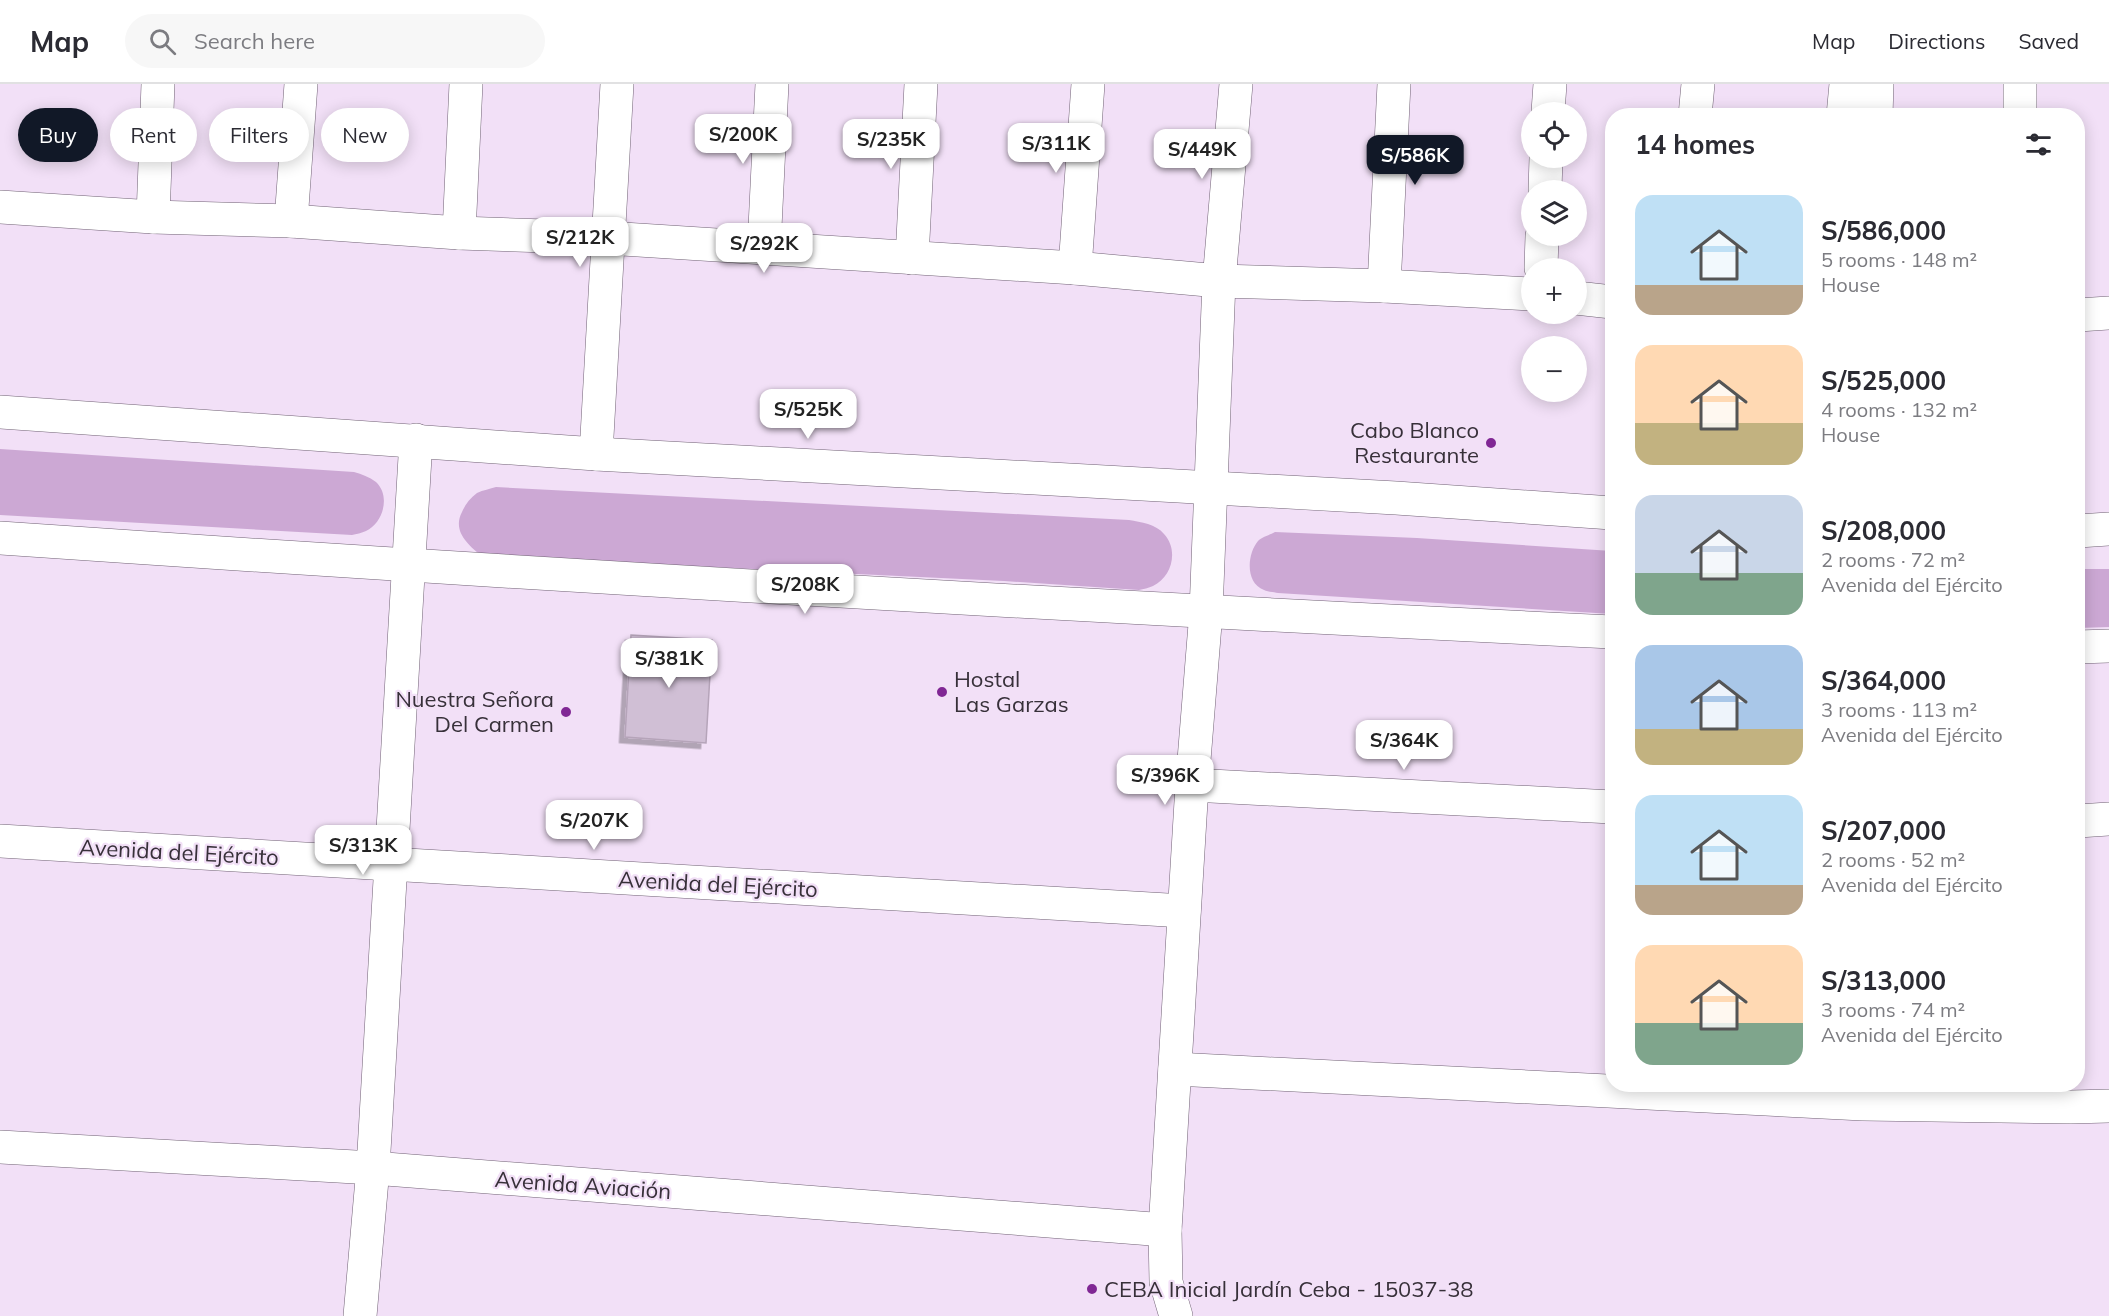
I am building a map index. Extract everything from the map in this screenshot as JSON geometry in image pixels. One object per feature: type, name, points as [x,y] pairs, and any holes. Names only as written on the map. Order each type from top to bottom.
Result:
[{"type":"street","points":[[153,217],[158,84]]},
{"type":"street","points":[[291,221],[301,84]]},
{"type":"street","points":[[459,233],[466,84]]},
{"type":"street","points":[[596,454],[617,84]]},
{"type":"street","points":[[764,248],[772,84]]},
{"type":"street","points":[[912,258],[921,84]]},
{"type":"street","points":[[1075,268],[1088,84]]},
{"type":"street","points":[[1176,1316],[1166,1282],[1165,1230],[1192,785],[1206,612],[1213,487],[1219,281],[1236,84]]},
{"type":"street","points":[[1384,286],[1394,84]]},
{"type":"street","points":[[1549,102],[1550,84]]},
{"type":"street","points":[[1696,108],[1698,84]]},
{"type":"street","points":[[1844,108],[1846,84]]},
{"type":"street","points":[[1876,108],[1877,84]]},
{"type":"street","points":[[2020,84],[2020,108]]},
{"type":"street","points":[[0,207],[153,217],[291,221],[459,233],[607,238],[1075,268],[1219,281],[1521,293]]},
{"type":"street","points":[[1587,299],[1605,301]]},
{"type":"street","points":[[2085,315],[2109,313]]},
{"type":"street","points":[[0,412],[596,454],[1213,487],[1605,513]]},
{"type":"street","points":[[360,1316],[373,1168],[389,865],[416,440]]},
{"type":"street","points":[[2085,531],[2109,529]]},
{"type":"street","points":[[0,538],[409,566],[1206,612],[1605,632]]},
{"type":"street","points":[[2085,647],[2109,646]]},
{"type":"street","points":[[1192,785],[1605,807]]},
{"type":"street","points":[[2085,820],[2109,819]]},
{"type":"street","name":"Avenida del Ejército","points":[[0,841],[1185,911]]},
{"type":"street","points":[[1175,1069],[1605,1091]]},
{"type":"street","points":[[1627,1092],[1863,1104],[2109,1106]]},
{"type":"street","name":"Avenida Aviación","points":[[0,1147],[373,1168],[1165,1230]]},
{"type":"shaded area","points":[[0,449],[354,472],[376,482],[381,488],[383,509],[381,516],[372,527],[352,535],[0,515]]},
{"type":"shaded area","points":[[496,487],[1129,520],[1148,524],[1161,531],[1169,540],[1172,555],[1169,570],[1160,582],[1139,590],[1004,581],[482,556],[463,537],[459,519],[466,504],[474,495]]},
{"type":"shaded area","points":[[1275,532],[1417,538],[1605,551],[1605,614],[1267,591],[1254,581],[1250,568],[1254,547],[1262,538]]},
{"type":"shaded area","points":[[2085,569],[2109,569],[2109,627],[2085,628]]},
{"type":"building","points":[[631,635],[712,640],[706,743],[625,737]]},
{"type":"place","name":"Cabo Blanco Restaurante","points":[[1491,443]]},
{"type":"place","name":"Hostal Las Garzas","points":[[942,692]]},
{"type":"place","name":"Nuestra Señora Del Carmen","points":[[566,712]]},
{"type":"place","name":"CEBA Inicial Jardín Ceba - 15037-38","points":[[1092,1289]]}]
